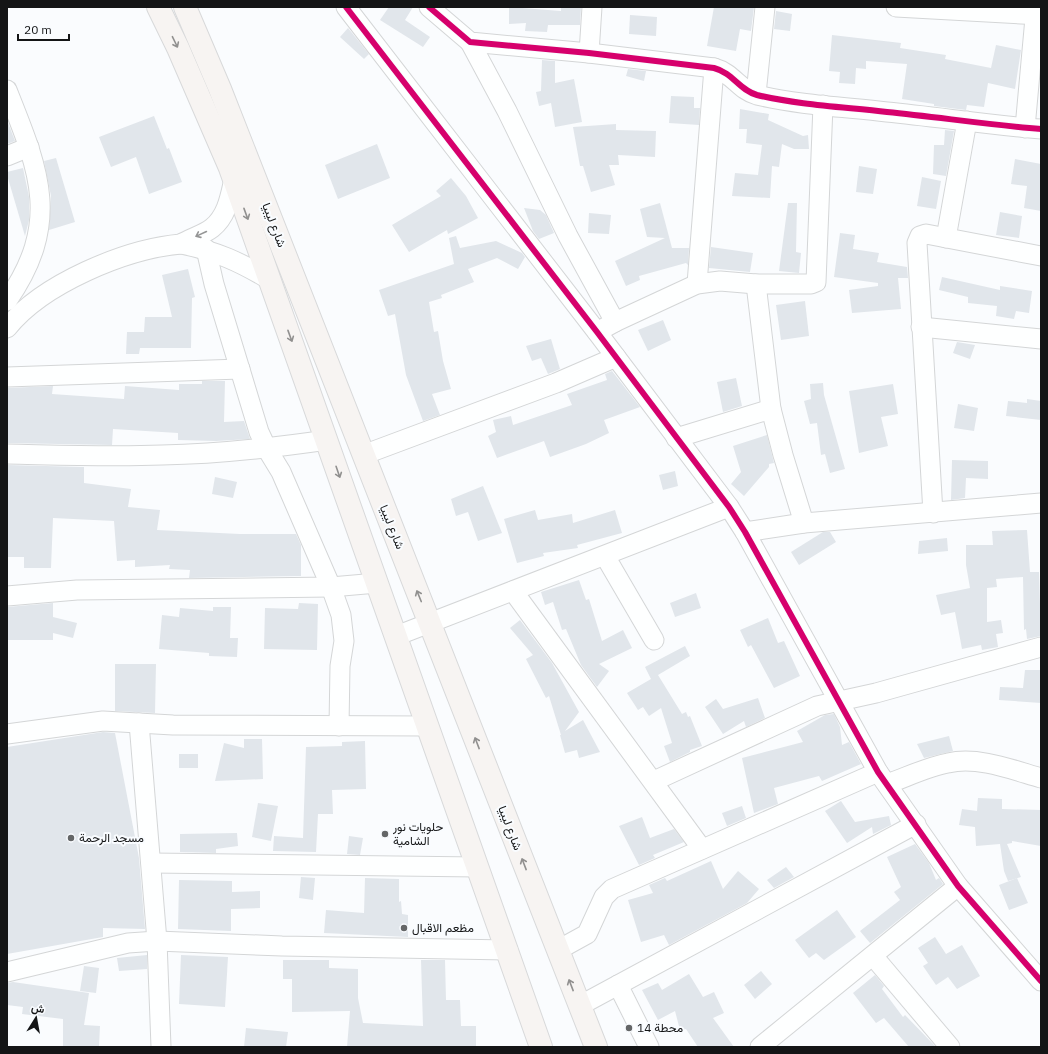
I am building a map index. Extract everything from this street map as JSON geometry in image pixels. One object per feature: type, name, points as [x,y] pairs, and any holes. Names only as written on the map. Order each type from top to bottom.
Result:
[{"type":"main road","name":"شارع ليبيا","points":[[158,7],[178,48],[234,180],[427,726],[508,950],[541,1047]]},
{"type":"main road","name":"شارع ليبيا","points":[[185,7],[220,89],[596,1047]]},
{"type":"street","points":[[346,7],[597,332],[728,507],[745,532],[837,700],[882,778],[916,824],[958,886],[1041,981]]},
{"type":"street","points":[[429,7],[470,42],[507,110],[568,236],[615,322]]},
{"type":"street","points":[[589,53],[592,7]]},
{"type":"street","points":[[756,94],[765,7]]},
{"type":"street","points":[[470,42],[589,53],[714,68],[723,70],[747,91],[756,94],[823,105],[1033,128],[1037,12],[896,7]]},
{"type":"street","points":[[697,284],[714,68]]},
{"type":"street","points":[[7,90],[29,147],[40,189],[41,212],[35,247],[25,272],[7,301]]},
{"type":"street","points":[[597,332],[615,322],[697,284],[720,281],[756,284],[812,284],[816,282],[823,105]]},
{"type":"street","points":[[946,238],[967,121]]},
{"type":"street","points":[[7,156],[29,147]]},
{"type":"street","points":[[7,328],[28,306],[53,290],[110,261],[146,249],[181,244],[211,229],[219,221],[227,206],[234,180]]},
{"type":"street","points":[[933,512],[921,327],[918,239],[923,234],[1041,256]]},
{"type":"street","points":[[181,244],[206,249],[241,263],[270,280]]},
{"type":"street","points":[[206,249],[240,369],[260,432],[267,449],[281,472],[339,607],[344,632],[339,679],[339,726]]},
{"type":"street","points":[[756,284],[771,409],[783,455],[804,523]]},
{"type":"street","points":[[7,312],[28,306]]},
{"type":"street","points":[[921,327],[1041,339]]},
{"type":"street","points":[[363,455],[556,383],[616,357]]},
{"type":"street","points":[[7,377],[240,369]]},
{"type":"street","points":[[676,438],[771,409]]},
{"type":"street","points":[[7,454],[160,455],[267,449],[327,440]]},
{"type":"street","points":[[745,532],[804,523],[1041,503]]},
{"type":"street","points":[[396,636],[728,507]]},
{"type":"street","points":[[605,556],[654,640]]},
{"type":"street","points":[[7,596],[77,590],[331,587],[377,583]]},
{"type":"street","points":[[513,591],[654,781],[702,849]]},
{"type":"street","points":[[654,781],[817,706],[837,700],[876,693],[1041,647]]},
{"type":"street","points":[[7,734],[94,722],[427,726]]},
{"type":"street","points":[[139,723],[157,941],[161,1047]]},
{"type":"street","points":[[558,950],[587,934],[604,897],[612,889],[702,849],[882,778],[948,762],[962,761],[1008,768],[1041,778]]},
{"type":"street","points":[[579,1006],[916,824]]},
{"type":"street","points":[[151,863],[478,866]]},
{"type":"street","points":[[760,1047],[958,886]]},
{"type":"street","points":[[7,972],[128,943],[157,941],[282,946],[508,950]]},
{"type":"street","points":[[873,956],[950,1047]]},
{"type":"street","points":[[618,985],[649,1047]]},
{"type":"building","points":[[389,7],[413,7],[405,20],[430,37],[423,47],[380,20]]},
{"type":"building","points":[[509,7],[561,11],[561,7],[581,7],[580,25],[548,25],[547,32],[525,31],[526,23],[509,24]]},
{"type":"building","points":[[714,7],[754,7],[751,31],[740,29],[736,51],[707,46]]},
{"type":"building","points":[[776,11],[792,14],[790,31],[774,29]]},
{"type":"building","points":[[630,15],[657,17],[656,36],[629,34]]},
{"type":"building","points":[[348,28],[369,54],[364,59],[340,37]]},
{"type":"building","points":[[832,35],[901,43],[900,48],[946,55],[945,59],[991,68],[996,45],[1021,50],[1015,89],[988,83],[984,107],[967,105],[966,110],[934,106],[934,104],[902,99],[907,64],[866,61],[866,69],[856,68],[855,84],[839,83],[840,72],[829,71]]},
{"type":"building","points":[[542,60],[555,61],[555,83],[574,79],[582,122],[555,127],[551,103],[539,106],[536,92],[541,91]]},
{"type":"building","points":[[628,69],[646,71],[644,81],[626,76]]},
{"type":"building","points":[[671,96],[694,97],[694,108],[700,108],[699,125],[669,123]]},
{"type":"building","points":[[740,109],[769,114],[768,120],[803,136],[808,135],[809,149],[794,149],[782,144],[779,167],[772,166],[770,198],[732,196],[735,173],[758,175],[762,145],[746,143],[747,129],[739,129]]},
{"type":"building","points":[[154,116],[167,149],[169,148],[182,182],[149,194],[136,157],[111,167],[99,137]]},
{"type":"building","points":[[7,120],[15,141],[7,144]]},
{"type":"building","points":[[616,124],[616,130],[656,131],[655,157],[618,155],[619,165],[609,165],[615,185],[591,192],[583,166],[580,166],[573,127]]},
{"type":"building","points":[[945,130],[954,131],[946,176],[933,174],[934,145],[944,145]]},
{"type":"building","points":[[377,144],[390,178],[338,199],[325,165]]},
{"type":"building","points":[[56,158],[75,222],[49,230],[51,196],[44,161]]},
{"type":"building","points":[[1015,159],[1041,164],[1041,211],[1024,208],[1027,186],[1011,184]]},
{"type":"building","points":[[859,166],[877,169],[873,194],[856,192]]},
{"type":"building","points":[[23,168],[29,197],[29,220],[25,236],[7,175],[7,172]]},
{"type":"building","points":[[922,177],[941,181],[936,209],[917,206]]},
{"type":"building","points":[[451,178],[466,196],[478,218],[448,234],[447,230],[409,252],[392,225],[441,196],[436,191]]},
{"type":"building","points":[[660,203],[672,248],[689,248],[688,265],[686,263],[639,276],[640,280],[626,286],[615,261],[665,238],[647,237],[640,209]]},
{"type":"building","points":[[788,203],[797,203],[796,252],[801,253],[799,273],[779,271]]},
{"type":"building","points":[[524,208],[540,210],[546,215],[554,233],[539,239],[533,231]]},
{"type":"building","points":[[1000,212],[1022,216],[1019,238],[996,235]]},
{"type":"building","points":[[589,213],[611,215],[609,234],[588,233]]},
{"type":"building","points":[[840,233],[855,235],[853,249],[879,253],[877,262],[907,267],[908,278],[898,278],[901,309],[852,313],[849,290],[878,286],[878,283],[834,277]]},
{"type":"building","points":[[456,236],[460,248],[496,241],[522,253],[525,257],[518,269],[497,258],[468,269],[474,282],[441,295],[442,298],[429,302],[434,332],[438,331],[443,361],[451,389],[432,394],[440,415],[423,421],[406,375],[395,314],[388,316],[379,290],[454,264],[449,238]]},
{"type":"building","points":[[711,247],[753,253],[750,272],[709,268]]},
{"type":"building","points":[[188,269],[195,297],[192,298],[191,348],[140,348],[139,354],[126,354],[127,332],[144,332],[145,317],[172,317],[162,275]]},
{"type":"building","points":[[942,277],[1000,290],[1000,286],[1032,291],[1029,313],[1016,311],[1014,319],[996,316],[997,306],[968,303],[968,297],[939,290]]},
{"type":"building","points":[[805,301],[809,336],[781,340],[776,305]]},
{"type":"building","points":[[663,320],[671,340],[648,351],[638,330]]},
{"type":"building","points":[[551,339],[560,369],[548,374],[541,358],[532,361],[526,346]]},
{"type":"building","points":[[957,342],[975,345],[970,359],[953,353]]},
{"type":"building","points":[[612,371],[640,407],[604,420],[609,433],[586,444],[550,457],[544,441],[497,458],[488,436],[496,432],[493,420],[511,416],[513,425],[572,405],[567,394],[607,380],[605,374]]},
{"type":"building","points":[[736,378],[742,406],[723,412],[717,382]]},
{"type":"building","points":[[202,381],[225,381],[224,422],[244,421],[250,439],[216,441],[178,440],[178,433],[113,429],[112,445],[7,443],[7,388],[53,386],[52,394],[124,399],[125,386],[179,390],[179,384],[202,384]]},
{"type":"building","points":[[823,383],[824,395],[845,469],[830,473],[825,454],[821,455],[817,423],[810,424],[804,401],[811,399],[810,384]]},
{"type":"building","points":[[893,384],[898,414],[881,417],[888,446],[859,453],[849,391]]},
{"type":"building","points":[[1027,399],[1041,401],[1041,420],[1006,416],[1008,401],[1027,403]]},
{"type":"building","points":[[958,404],[978,408],[974,431],[954,428]]},
{"type":"building","points":[[767,435],[774,463],[769,464],[769,467],[744,496],[731,484],[741,472],[733,446]]},
{"type":"building","points":[[952,460],[988,461],[988,479],[966,478],[965,498],[951,500]]},
{"type":"building","points":[[7,465],[84,467],[84,483],[131,489],[128,507],[160,510],[157,530],[240,534],[296,534],[301,545],[301,576],[189,578],[190,570],[169,569],[170,565],[135,567],[135,560],[117,561],[114,521],[53,518],[51,568],[24,568],[24,557],[7,557]]},
{"type":"building","points":[[675,471],[678,486],[663,490],[659,475]]},
{"type":"building","points":[[215,477],[237,482],[233,498],[212,494]]},
{"type":"building","points":[[483,486],[502,533],[478,541],[468,512],[456,516],[451,499]]},
{"type":"building","points":[[535,510],[538,520],[572,514],[573,523],[615,510],[622,533],[577,545],[578,548],[543,553],[544,556],[517,563],[504,519]]},
{"type":"building","points":[[1027,530],[1030,572],[1039,572],[1041,636],[1027,639],[1026,629],[1024,630],[1023,577],[996,579],[997,587],[987,588],[987,622],[1001,620],[1003,633],[996,634],[998,647],[982,650],[981,645],[962,649],[955,612],[941,615],[936,595],[970,588],[966,565],[966,545],[993,545],[992,531]]},
{"type":"building","points":[[823,532],[830,532],[836,542],[799,565],[791,552]]},
{"type":"building","points":[[947,538],[948,551],[918,554],[919,541]]},
{"type":"building","points":[[579,580],[586,600],[589,599],[602,641],[623,630],[632,648],[599,664],[609,671],[597,687],[581,665],[566,629],[562,630],[553,602],[545,605],[541,592]]},
{"type":"building","points":[[696,593],[701,608],[675,617],[670,603]]},
{"type":"building","points":[[53,603],[53,617],[77,623],[73,638],[53,633],[53,640],[7,640],[7,607]]},
{"type":"building","points":[[299,603],[318,604],[317,650],[264,649],[265,608],[298,609]]},
{"type":"building","points":[[213,607],[231,607],[230,638],[238,638],[237,657],[209,656],[209,653],[159,649],[162,615],[179,617],[180,608],[213,611]]},
{"type":"building","points":[[768,618],[778,643],[784,641],[800,676],[774,688],[751,645],[748,647],[740,630]]},
{"type":"building","points":[[520,620],[552,663],[579,712],[565,731],[583,720],[600,752],[579,758],[577,750],[565,753],[549,696],[546,698],[526,659],[533,655],[510,628]]},
{"type":"building","points":[[685,646],[690,656],[658,675],[682,714],[686,712],[688,717],[690,716],[702,746],[690,750],[690,752],[670,762],[664,746],[672,743],[661,708],[649,716],[643,707],[638,710],[627,693],[651,679],[645,667]]},
{"type":"building","points":[[115,664],[156,664],[155,713],[115,711]]},
{"type":"building","points":[[1025,670],[1041,670],[1041,703],[999,700],[1000,687],[1023,688]]},
{"type":"building","points":[[758,698],[765,718],[746,727],[744,721],[723,734],[705,707],[716,699],[723,709]]},
{"type":"building","points":[[834,714],[840,727],[842,745],[849,742],[861,764],[822,781],[819,776],[774,788],[778,804],[754,813],[742,758],[803,742],[797,731],[825,715]]},
{"type":"building","name":"مسجد الرحمة","points":[[103,732],[115,733],[139,858],[145,929],[103,928],[103,937],[7,954],[7,747]]},
{"type":"building","points":[[949,736],[953,751],[924,758],[917,744]]},
{"type":"building","points":[[244,739],[262,739],[263,779],[215,781],[224,743],[244,748]]},
{"type":"building","points":[[365,741],[366,789],[332,790],[333,814],[318,814],[316,852],[273,851],[274,836],[303,838],[306,747],[342,746],[342,742]]},
{"type":"building","points":[[179,754],[198,754],[198,768],[179,768]]},
{"type":"building","points":[[978,798],[1002,799],[1002,809],[1041,810],[1041,846],[1012,841],[1012,843],[1007,844],[1021,877],[1008,881],[1004,871],[1000,844],[976,846],[975,827],[959,825],[962,809],[977,811]]},
{"type":"building","points":[[841,801],[855,822],[889,816],[891,825],[873,834],[872,827],[847,843],[825,811]]},
{"type":"building","points":[[258,803],[278,806],[271,841],[252,837]]},
{"type":"building","points":[[742,806],[746,818],[727,826],[722,813]]},
{"type":"building","points":[[642,817],[650,838],[674,829],[684,842],[653,855],[655,858],[639,865],[619,826]]},
{"type":"building","points":[[237,833],[238,846],[216,849],[216,853],[180,852],[180,834]]},
{"type":"building","points":[[349,836],[363,838],[360,855],[347,854]]},
{"type":"building","points":[[915,844],[929,863],[936,880],[939,878],[943,884],[870,943],[860,931],[900,900],[894,892],[901,887],[887,857]]},
{"type":"building","points":[[711,861],[723,889],[738,871],[759,889],[747,903],[669,945],[664,935],[641,942],[628,900],[653,893],[649,885],[665,878],[667,881]]},
{"type":"building","points":[[786,867],[794,877],[774,888],[767,880]]},
{"type":"building","points":[[301,877],[315,878],[313,900],[299,898]]},
{"type":"building","points":[[365,878],[399,879],[399,902],[401,901],[402,914],[408,915],[408,937],[324,933],[326,910],[364,913]]},
{"type":"building","points":[[1017,878],[1028,903],[1009,910],[999,885]]},
{"type":"building","points":[[179,880],[232,881],[232,892],[260,891],[260,908],[231,909],[231,931],[178,929]]},
{"type":"building","points":[[837,910],[856,937],[824,960],[816,953],[809,958],[795,940]]},
{"type":"building","points":[[935,937],[946,954],[962,945],[980,976],[957,989],[948,977],[936,985],[923,966],[928,963],[918,948]]},
{"type":"building","points":[[147,955],[147,969],[119,971],[117,958]]},
{"type":"building","points":[[181,955],[228,957],[225,1007],[179,1004]]},
{"type":"building","points":[[283,960],[329,960],[329,968],[358,969],[358,998],[363,1023],[423,1026],[421,960],[445,960],[446,1000],[460,1000],[461,1026],[476,1026],[476,1047],[347,1047],[350,1011],[292,1012],[292,979],[283,979]]},
{"type":"building","points":[[84,966],[99,968],[96,993],[80,991]]},
{"type":"building","points":[[761,971],[772,984],[755,999],[744,985]]},
{"type":"building","points":[[689,974],[703,997],[714,992],[724,1013],[713,1018],[734,1047],[698,1047],[686,1029],[680,1030],[675,1011],[658,1020],[642,990],[658,983],[662,990]]},
{"type":"building","points":[[875,975],[884,986],[882,989],[903,1017],[905,1015],[936,1047],[909,1047],[884,1018],[876,1023],[853,993]]},
{"type":"building","points":[[13,982],[89,993],[84,1025],[100,1026],[99,1047],[63,1047],[63,1019],[22,1014],[23,1007],[7,1005],[7,983]]},
{"type":"building","points":[[246,1028],[288,1032],[286,1047],[244,1047]]},
{"type":"cycle path","points":[[346,7],[597,332],[729,507],[745,532],[878,772],[958,886],[1041,981]]},
{"type":"cycle path","points":[[429,7],[470,42],[589,53],[714,68],[721,70],[751,93],[789,101],[1041,129]]},
{"type":"place","name":"حلويات نور الشامية","points":[[385,834]]},
{"type":"place","name":"مسجد الرحمة","points":[[71,838]]},
{"type":"place","name":"مظعم الاقبال","points":[[404,928]]},
{"type":"place","name":"محطة 14","points":[[629,1028]]}]
